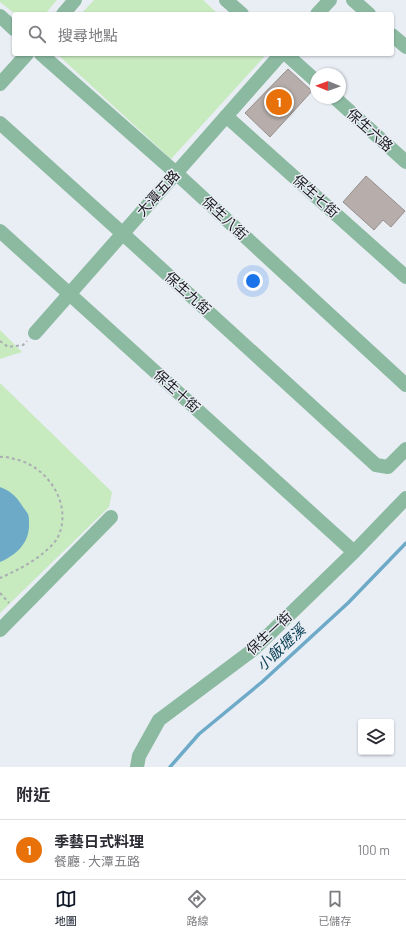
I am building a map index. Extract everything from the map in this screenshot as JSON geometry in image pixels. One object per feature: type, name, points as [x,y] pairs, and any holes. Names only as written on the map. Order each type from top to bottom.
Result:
[{"type":"street","points":[[65,12],[75,0]]},
{"type":"street","points":[[226,0],[240,12]]},
{"type":"street","points":[[319,12],[330,0]]},
{"type":"street","points":[[353,0],[367,12]]},
{"type":"street","points":[[0,16],[12,27]]},
{"type":"street","points":[[394,37],[406,47]]},
{"type":"street","points":[[0,84],[25,56]]},
{"type":"street","name":"保生八街","points":[[43,56],[176,173],[406,385]]},
{"type":"street","name":"大潭五路","points":[[35,333],[279,56]]},
{"type":"street","points":[[288,56],[310,76]]},
{"type":"street","name":"保生六路","points":[[342,104],[406,162]]},
{"type":"street","name":"保生七街","points":[[226,116],[406,277]]},
{"type":"street","name":"保生九街","points":[[0,123],[376,465],[388,467],[406,448]]},
{"type":"street","name":"保生十街","points":[[0,231],[354,552]]},
{"type":"street","name":"保生一街","points":[[137,767],[139,756],[159,720],[254,649],[354,552],[406,498]]},
{"type":"street","points":[[0,630],[111,517]]},
{"type":"path","points":[[0,340],[8,347],[24,345],[35,333]]},
{"type":"path","points":[[0,457],[23,461],[38,469],[49,480],[56,491],[62,508],[62,526],[56,540],[38,558],[19,570],[0,578]]},
{"type":"green space","points":[[0,0],[57,0],[47,12],[12,12],[0,2]]},
{"type":"green space","points":[[94,0],[203,0],[216,12],[83,12]]},
{"type":"green space","points":[[59,56],[263,56],[171,159]]},
{"type":"green space","points":[[0,330],[22,352],[0,359]]},
{"type":"green space","points":[[0,383],[112,492],[109,507],[0,613]]},
{"type":"water","points":[[0,487],[17,498],[28,514],[29,530],[25,542],[17,552],[0,562]]},
{"type":"building","points":[[288,69],[310,89],[310,93],[270,137],[245,113]]},
{"type":"building","points":[[366,176],[405,211],[391,227],[383,220],[374,230],[343,202]]},
{"type":"waterway","name":"小飯壢溪","points":[[170,767],[199,734],[262,682],[348,603],[406,543]]},
{"type":"place","name":"季藝日式料理","points":[[279,102]]}]
